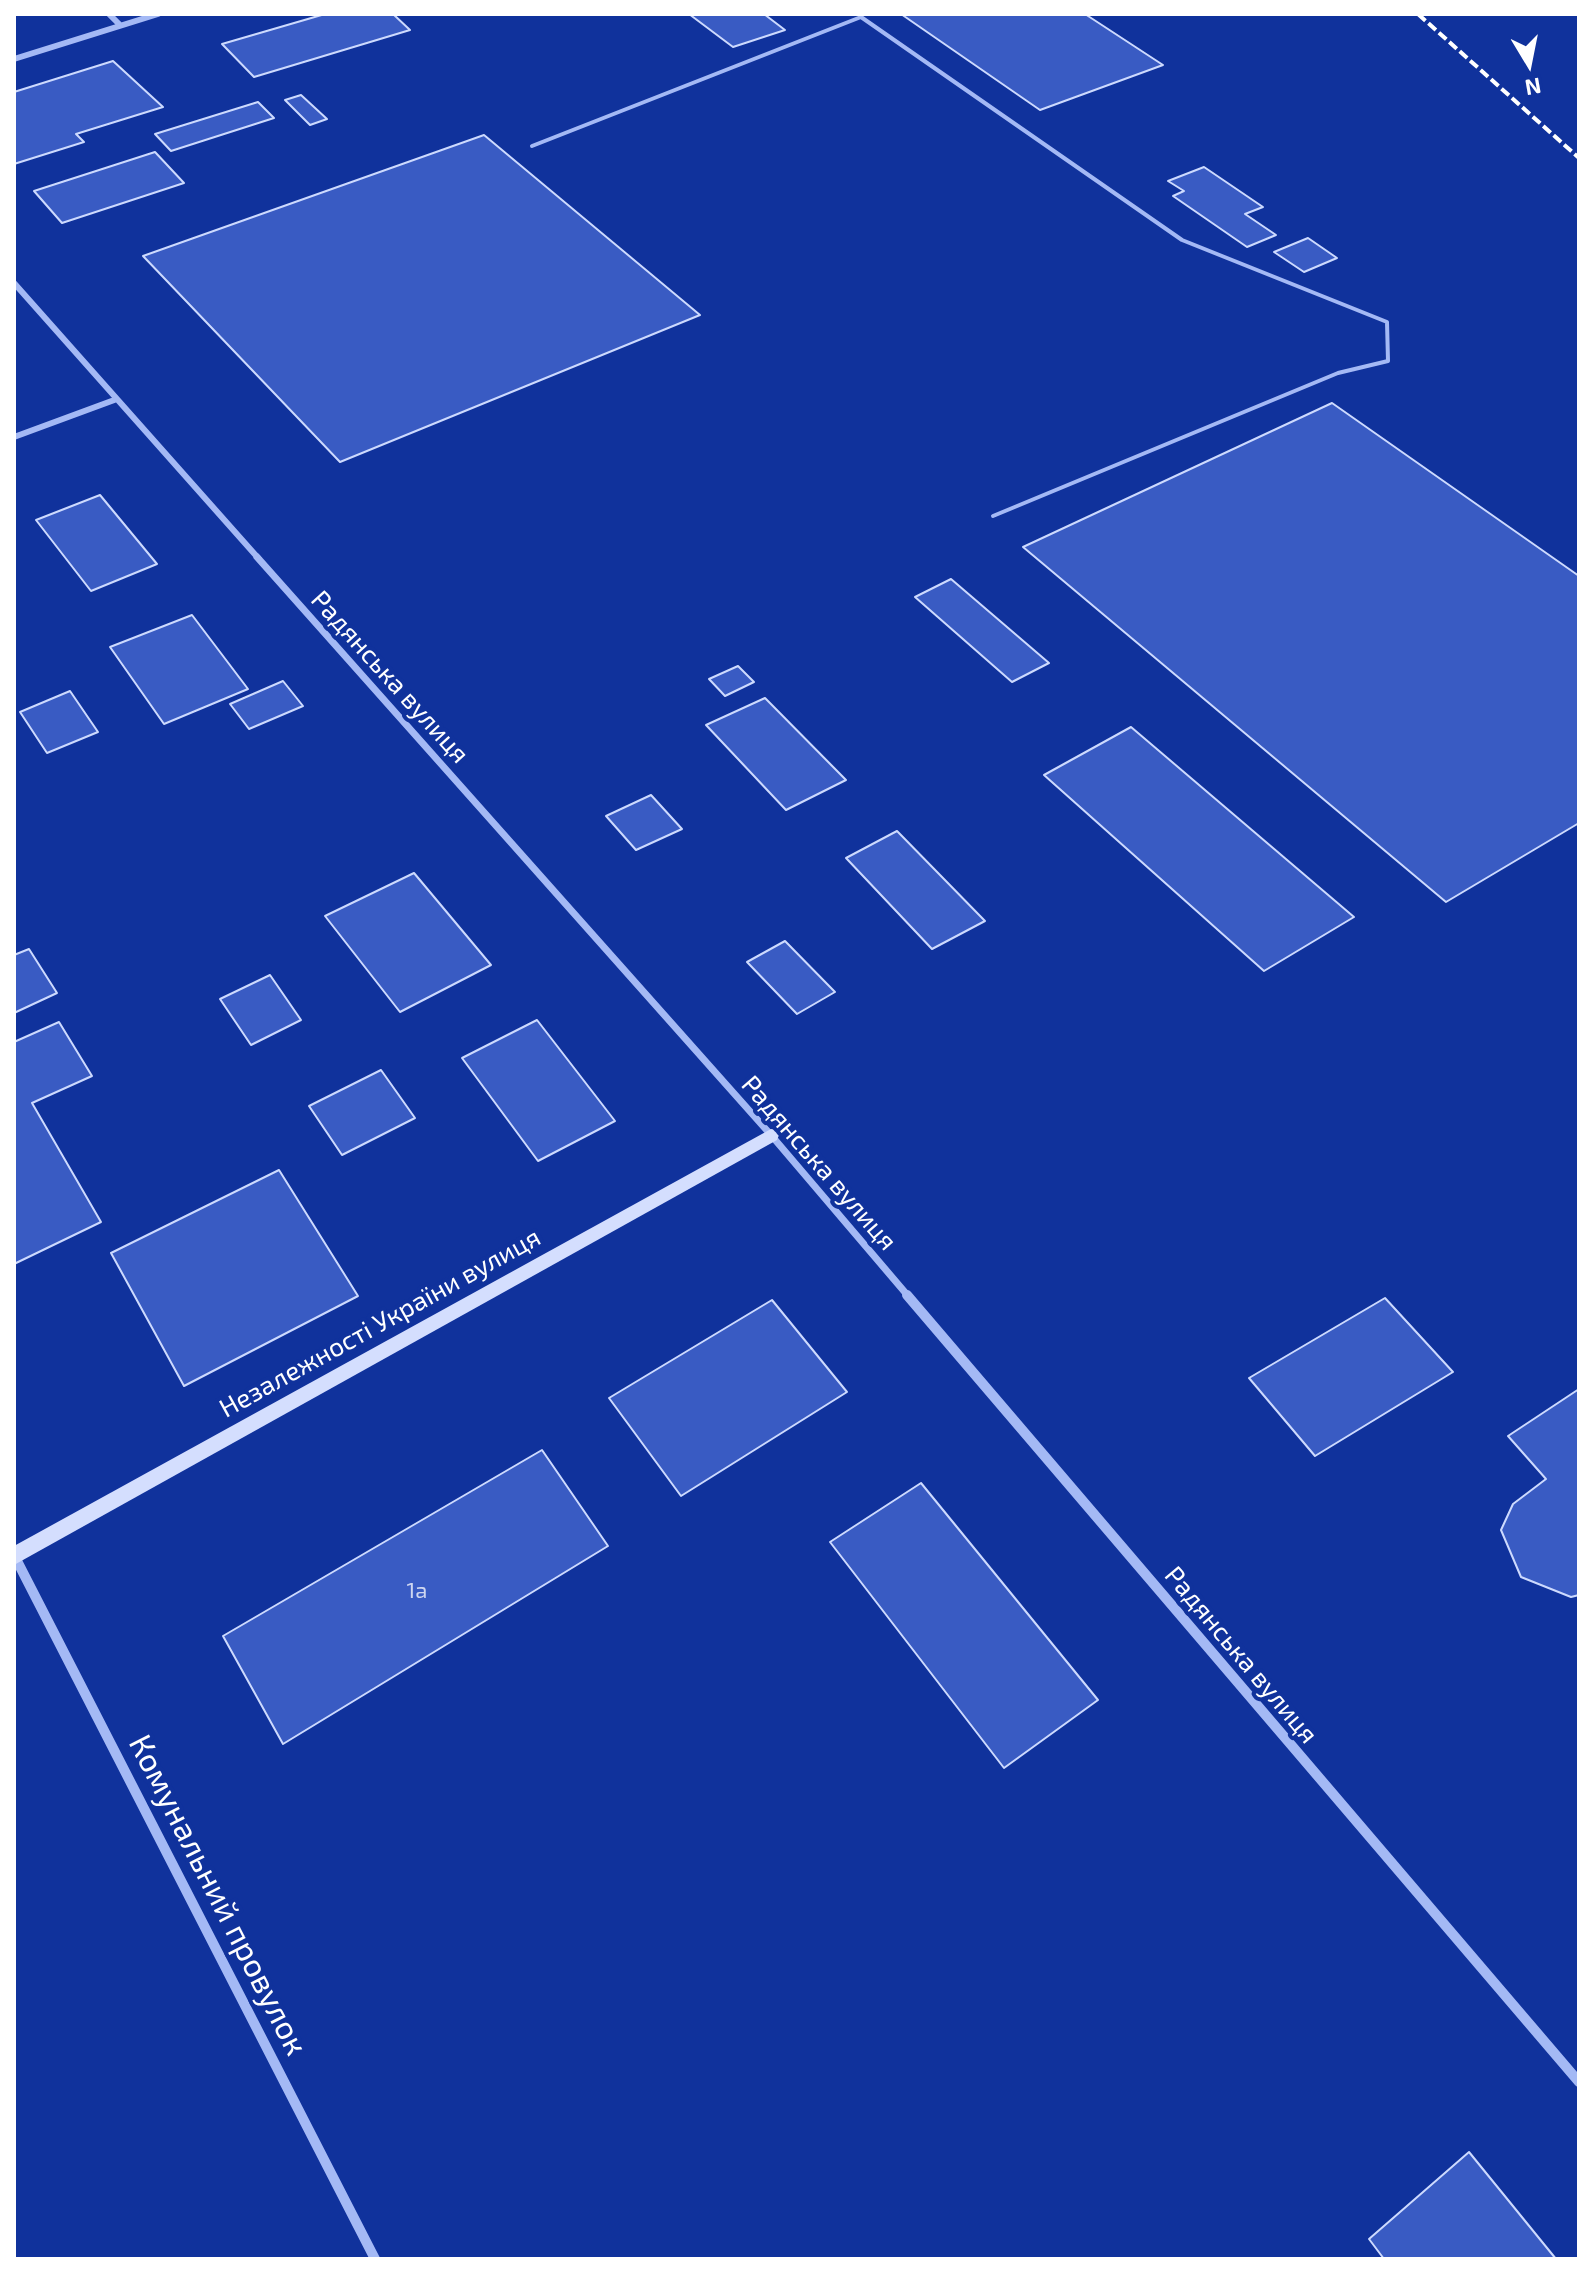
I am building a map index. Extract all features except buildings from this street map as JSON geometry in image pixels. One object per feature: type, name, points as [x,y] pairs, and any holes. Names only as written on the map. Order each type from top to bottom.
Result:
[{"type":"street","points":[[109,14],[120,25]]},
{"type":"street","points":[[14,59],[158,14]]},
{"type":"street","name":"Радянська вулиця","points":[[14,283],[771,1135],[1579,2082]]},
{"type":"street","points":[[14,437],[117,399]]},
{"type":"street","name":"Незалежності України вулиця","points":[[14,1556],[771,1135]]},
{"type":"street","name":"Комунальний провулок","points":[[14,1556],[375,2259]]},
{"type":"lane","points":[[532,146],[860,15],[1182,240],[1387,322],[1388,361],[1338,373],[993,516]]},
{"type":"railway","points":[[1418,14],[1579,158]]}]
